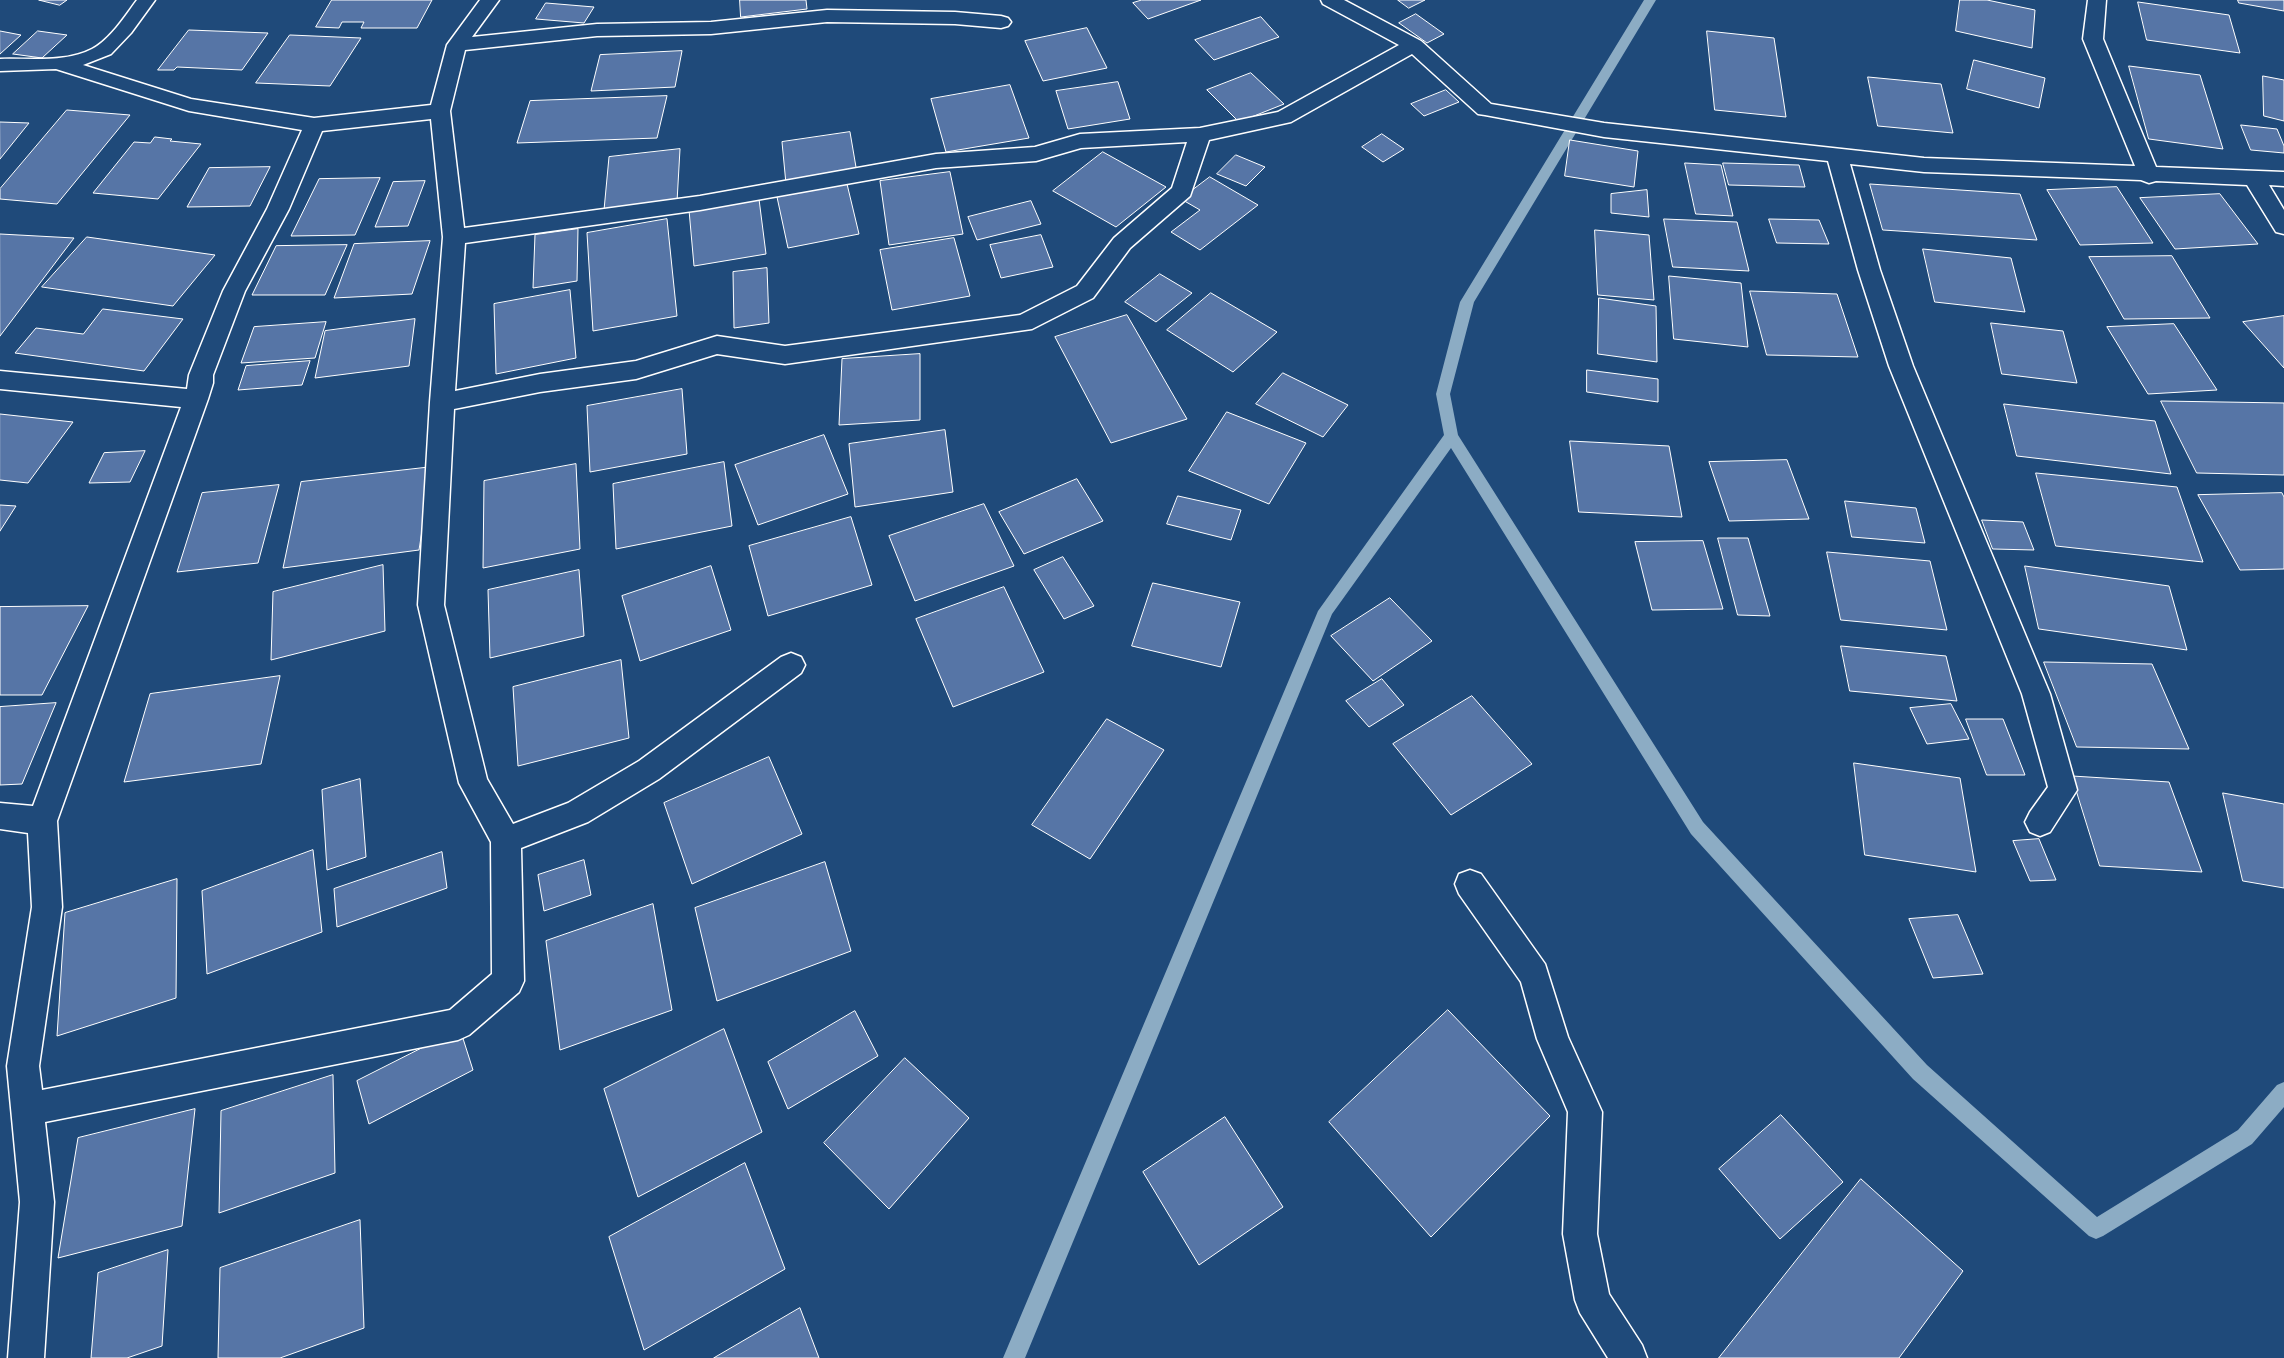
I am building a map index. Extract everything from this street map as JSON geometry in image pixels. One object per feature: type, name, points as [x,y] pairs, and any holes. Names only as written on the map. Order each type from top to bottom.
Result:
[{"type":"street","points":[[0,65],[59,64],[102,53],[140,10],[146,0]]},
{"type":"street","points":[[28,1109],[458,1024],[508,981],[506,840],[474,783],[432,605],[442,402],[454,237],[440,111],[457,45],[490,0]]},
{"type":"street","points":[[1330,0],[1414,45],[1485,109],[1604,130],[1924,165],[2149,176],[2284,179]]},
{"type":"street","points":[[2097,0],[2093,39],[2149,176]]},
{"type":"street","points":[[457,45],[597,30],[711,28],[827,16],[955,18],[1001,22]]},
{"type":"street","points":[[454,237],[700,203],[936,161],[1036,154],[1080,141],[1200,135],[1284,117],[1414,45]]},
{"type":"street","points":[[59,64],[189,105],[314,125],[440,111]]},
{"type":"street","points":[[26,1358],[37,1202],[24,1066],[47,907],[42,821],[196,399],[201,383],[201,375],[234,291],[278,209],[314,125]]},
{"type":"street","points":[[442,402],[540,383],[636,370],[716,344],[785,355],[1024,323],[1085,292],[1122,243],[1182,191],[1200,135]]},
{"type":"street","points":[[1837,156],[1869,270],[1901,366],[2036,694],[2063,790],[2040,822]]},
{"type":"street","points":[[2254,179],[2284,227]]},
{"type":"street","points":[[0,380],[196,399]]},
{"type":"street","points":[[506,840],[578,813],[650,770],[791,665]]},
{"type":"street","points":[[0,816],[42,821]]},
{"type":"street","points":[[1470,884],[1534,975],[1554,1039],[1585,1112],[1580,1234],[1593,1300],[1629,1358]]},
{"type":"building","points":[[39,0],[67,0],[60,5]]},
{"type":"building","points":[[332,0],[432,0],[417,28],[361,28],[364,22],[342,22],[339,28],[316,27]]},
{"type":"building","points":[[740,0],[806,0],[807,9],[741,17]]},
{"type":"building","points":[[1142,0],[1201,0],[1148,19],[1133,3]]},
{"type":"building","points":[[1398,0],[1425,0],[1409,8]]},
{"type":"building","points":[[1960,0],[1987,0],[2035,10],[2032,48],[1956,31]]},
{"type":"building","points":[[2238,0],[2284,0],[2284,11],[2239,3]]},
{"type":"building","points":[[2138,2],[2229,15],[2240,53],[2147,40]]},
{"type":"building","points":[[546,3],[594,7],[584,23],[536,19]]},
{"type":"building","points":[[1416,14],[1444,34],[1427,43],[1399,23]]},
{"type":"building","points":[[1261,17],[1279,37],[1214,60],[1195,40]]},
{"type":"building","points":[[1087,28],[1107,68],[1043,81],[1025,41]]},
{"type":"building","points":[[189,30],[268,33],[242,70],[177,67],[174,70],[158,70]]},
{"type":"building","points":[[0,31],[21,35],[0,54]]},
{"type":"building","points":[[38,31],[67,35],[42,58],[13,54]]},
{"type":"building","points":[[1707,31],[1774,38],[1786,117],[1715,110]]},
{"type":"building","points":[[290,35],[361,38],[330,86],[256,83]]},
{"type":"building","points":[[682,51],[675,87],[591,91],[600,55]]},
{"type":"building","points":[[1974,60],[2045,78],[2039,108],[1967,89]]},
{"type":"building","points":[[2129,66],[2200,75],[2223,149],[2149,139]]},
{"type":"building","points":[[1251,73],[1284,104],[1239,122],[1207,90]]},
{"type":"building","points":[[2263,76],[2284,80],[2284,121],[2264,116]]},
{"type":"building","points":[[1868,77],[1941,84],[1953,133],[1878,126]]},
{"type":"building","points":[[1118,82],[1130,119],[1068,129],[1056,91]]},
{"type":"building","points":[[1010,85],[1029,138],[946,152],[931,99]]},
{"type":"building","points":[[1446,90],[1459,102],[1424,116],[1411,104]]},
{"type":"building","points":[[667,96],[657,138],[517,143],[530,101]]},
{"type":"building","points":[[67,110],[130,115],[57,204],[0,199],[0,189]]},
{"type":"building","points":[[0,122],[29,123],[0,159]]},
{"type":"building","points":[[2241,125],[2277,129],[2284,146],[2284,153],[2251,150]]},
{"type":"building","points":[[850,132],[857,173],[786,184],[782,142]]},
{"type":"building","points":[[1382,134],[1404,149],[1383,162],[1362,147]]},
{"type":"building","points":[[155,137],[172,139],[170,141],[201,144],[158,199],[93,193],[134,142],[150,143]]},
{"type":"building","points":[[1570,140],[1638,151],[1634,187],[1565,176]]},
{"type":"building","points":[[680,149],[677,202],[604,210],[609,157]]},
{"type":"building","points":[[1103,152],[1166,187],[1116,227],[1053,191]]},
{"type":"building","points":[[1236,155],[1265,167],[1246,186],[1217,174]]},
{"type":"building","points":[[1685,163],[1721,165],[1733,216],[1696,214]]},
{"type":"building","points":[[1723,163],[1799,165],[1805,187],[1729,185]]},
{"type":"building","points":[[270,167],[250,206],[187,207],[209,168]]},
{"type":"building","points":[[950,172],[963,234],[889,245],[880,181]]},
{"type":"building","points":[[1210,177],[1258,205],[1200,250],[1171,232],[1200,210],[1181,199]]},
{"type":"building","points":[[380,178],[355,235],[291,236],[319,179]]},
{"type":"building","points":[[425,181],[408,226],[375,227],[393,182]]},
{"type":"building","points":[[847,184],[859,234],[788,248],[777,197]]},
{"type":"building","points":[[1870,184],[2020,194],[2037,240],[1883,230]]},
{"type":"building","points":[[2117,187],[2153,243],[2080,245],[2047,190]]},
{"type":"building","points":[[1647,190],[1649,217],[1611,213],[1611,194]]},
{"type":"building","points":[[2220,194],[2258,244],[2175,249],[2140,198]]},
{"type":"building","points":[[759,199],[766,254],[694,266],[689,210]]},
{"type":"building","points":[[1031,201],[1041,224],[977,240],[968,217]]},
{"type":"building","points":[[667,219],[677,316],[593,331],[587,233]]},
{"type":"building","points":[[1664,219],[1737,222],[1749,271],[1673,267]]},
{"type":"building","points":[[1769,219],[1819,220],[1829,244],[1777,243]]},
{"type":"building","points":[[578,229],[577,281],[533,288],[535,235]]},
{"type":"building","points":[[1595,230],[1649,235],[1654,300],[1598,295]]},
{"type":"building","points":[[0,234],[74,238],[0,336]]},
{"type":"building","points":[[1041,235],[1053,267],[1001,278],[990,245]]},
{"type":"building","points":[[87,237],[215,255],[173,306],[42,287]]},
{"type":"building","points":[[954,238],[970,296],[892,310],[880,250]]},
{"type":"building","points":[[430,241],[412,294],[334,298],[354,244]]},
{"type":"building","points":[[347,245],[325,295],[252,295],[276,246]]},
{"type":"building","points":[[1923,249],[2011,258],[2025,312],[1935,302]]},
{"type":"building","points":[[2172,256],[2210,318],[2124,319],[2089,257]]},
{"type":"building","points":[[767,268],[769,323],[734,328],[733,272]]},
{"type":"building","points":[[1160,274],[1192,293],[1156,322],[1125,302]]},
{"type":"building","points":[[1669,276],[1741,283],[1748,347],[1674,339]]},
{"type":"building","points":[[570,290],[576,358],[496,374],[494,304]]},
{"type":"building","points":[[1750,291],[1837,294],[1858,357],[1767,355]]},
{"type":"building","points":[[1211,293],[1277,332],[1233,372],[1167,330]]},
{"type":"building","points":[[1599,298],[1656,306],[1657,362],[1598,354]]},
{"type":"building","points":[[103,309],[183,319],[144,371],[15,353],[36,328],[83,334]]},
{"type":"building","points":[[1127,315],[1187,419],[1111,443],[1055,337]]},
{"type":"building","points":[[2284,316],[2284,368],[2243,322]]},
{"type":"building","points":[[415,319],[409,366],[315,378],[325,331]]},
{"type":"building","points":[[326,322],[315,358],[241,363],[254,327]]},
{"type":"building","points":[[1991,323],[2063,331],[2077,383],[2002,374]]},
{"type":"building","points":[[2174,324],[2217,390],[2148,394],[2107,327]]},
{"type":"building","points":[[920,354],[920,420],[839,425],[842,359]]},
{"type":"building","points":[[310,361],[302,385],[238,390],[246,366]]},
{"type":"building","points":[[1587,370],[1658,379],[1658,402],[1587,392]]},
{"type":"building","points":[[1283,373],[1348,405],[1323,437],[1256,404]]},
{"type":"building","points":[[682,389],[687,454],[590,472],[587,406]]},
{"type":"building","points":[[2161,401],[2284,403],[2284,475],[2197,473]]},
{"type":"building","points":[[2004,404],[2155,421],[2171,474],[2017,456]]},
{"type":"building","points":[[1227,412],[1306,443],[1269,504],[1189,471]]},
{"type":"building","points":[[0,414],[73,422],[28,483],[0,480]]},
{"type":"building","points":[[945,430],[953,492],[855,507],[849,444]]},
{"type":"building","points":[[824,435],[848,494],[758,525],[735,465]]},
{"type":"building","points":[[1570,441],[1669,446],[1682,517],[1579,512]]},
{"type":"building","points":[[145,451],[130,482],[89,483],[104,453]]},
{"type":"building","points":[[1787,460],[1809,519],[1729,521],[1709,462]]},
{"type":"building","points":[[724,462],[732,526],[616,549],[613,484]]},
{"type":"building","points":[[576,464],[580,549],[483,568],[484,481]]},
{"type":"building","points":[[432,467],[419,550],[283,568],[301,482]]},
{"type":"building","points":[[2036,473],[2177,487],[2203,562],[2056,546]]},
{"type":"building","points":[[1077,479],[1103,521],[1024,554],[999,512]]},
{"type":"building","points":[[279,485],[258,563],[177,572],[202,493]]},
{"type":"building","points":[[2282,493],[2284,497],[2284,569],[2240,570],[2198,495]]},
{"type":"building","points":[[1178,496],[1241,510],[1231,540],[1167,524]]},
{"type":"building","points":[[1845,501],[1916,508],[1925,543],[1852,537]]},
{"type":"building","points":[[984,504],[1014,566],[915,601],[889,536]]},
{"type":"building","points":[[0,505],[16,506],[0,531]]},
{"type":"building","points":[[851,517],[872,585],[768,616],[749,546]]},
{"type":"building","points":[[1982,520],[2023,522],[2034,550],[1993,549]]},
{"type":"building","points":[[1718,538],[1748,538],[1770,616],[1738,615]]},
{"type":"building","points":[[1703,541],[1723,609],[1652,610],[1635,542]]},
{"type":"building","points":[[1827,552],[1930,561],[1947,630],[1841,620]]},
{"type":"building","points":[[1063,557],[1094,606],[1064,619],[1034,570]]},
{"type":"building","points":[[383,565],[385,631],[271,660],[273,592]]},
{"type":"building","points":[[711,566],[731,630],[640,661],[622,596]]},
{"type":"building","points":[[2025,566],[2169,586],[2187,650],[2039,629]]},
{"type":"building","points":[[579,570],[584,636],[490,658],[488,590]]},
{"type":"building","points":[[1153,583],[1240,602],[1221,667],[1132,646]]},
{"type":"building","points":[[1004,587],[1044,672],[953,707],[916,619]]},
{"type":"building","points":[[1390,598],[1432,641],[1373,681],[1331,636]]},
{"type":"building","points":[[88,606],[42,695],[0,695],[0,607]]},
{"type":"building","points":[[1841,646],[1946,656],[1957,701],[1850,691]]},
{"type":"building","points":[[621,660],[629,738],[518,766],[513,687]]},
{"type":"building","points":[[2044,662],[2152,664],[2189,749],[2077,747]]},
{"type":"building","points":[[280,676],[261,764],[124,782],[150,694]]},
{"type":"building","points":[[1382,679],[1404,705],[1369,727],[1346,701]]},
{"type":"building","points":[[1472,696],[1532,764],[1451,815],[1393,744]]},
{"type":"building","points":[[56,703],[22,784],[0,785],[0,707]]},
{"type":"building","points":[[1951,704],[1969,739],[1927,744],[1910,708]]},
{"type":"building","points":[[1107,719],[1164,750],[1090,859],[1032,825]]},
{"type":"building","points":[[1966,719],[2003,719],[2025,775],[1987,775]]},
{"type":"building","points":[[769,757],[802,834],[692,884],[664,803]]},
{"type":"building","points":[[1854,763],[1960,778],[1976,872],[1865,855]]},
{"type":"building","points":[[2072,776],[2169,782],[2202,872],[2100,866]]},
{"type":"building","points":[[360,779],[366,857],[327,870],[322,790]]},
{"type":"building","points":[[2223,793],[2284,804],[2284,888],[2243,881]]},
{"type":"building","points":[[2039,839],[2056,880],[2030,881],[2013,841]]},
{"type":"building","points":[[313,850],[322,932],[207,974],[202,891]]},
{"type":"building","points":[[442,852],[447,888],[337,927],[334,889]]},
{"type":"building","points":[[584,860],[591,895],[544,911],[538,875]]},
{"type":"building","points":[[825,862],[851,951],[717,1001],[695,908]]},
{"type":"building","points":[[177,879],[176,998],[57,1036],[65,913]]},
{"type":"building","points":[[653,904],[672,1010],[560,1050],[546,941]]},
{"type":"building","points":[[1958,915],[1983,974],[1933,978],[1909,919]]},
{"type":"building","points":[[1448,1010],[1550,1116],[1431,1237],[1329,1122]]},
{"type":"building","points":[[855,1011],[878,1056],[788,1109],[768,1062]]},
{"type":"building","points":[[460,1029],[473,1070],[369,1124],[357,1081]]},
{"type":"building","points":[[724,1029],[762,1132],[638,1197],[604,1089]]},
{"type":"building","points":[[905,1058],[969,1118],[889,1209],[824,1143]]},
{"type":"building","points":[[333,1075],[335,1173],[219,1213],[221,1111]]},
{"type":"building","points":[[195,1109],[182,1226],[58,1258],[78,1138]]},
{"type":"building","points":[[1781,1115],[1843,1182],[1780,1239],[1719,1169]]},
{"type":"building","points":[[1225,1117],[1283,1207],[1199,1265],[1143,1172]]},
{"type":"building","points":[[745,1163],[785,1269],[644,1350],[609,1237]]},
{"type":"building","points":[[1861,1179],[1963,1271],[1899,1358],[1719,1358]]},
{"type":"building","points":[[360,1220],[364,1328],[280,1358],[218,1358],[220,1268]]},
{"type":"building","points":[[168,1250],[162,1346],[127,1358],[91,1358],[98,1273]]},
{"type":"building","points":[[800,1308],[819,1358],[714,1358]]},
{"type":"waterway","points":[[1451,436],[1443,394],[1467,302],[1650,0]]},
{"type":"waterway","points":[[1014,1358],[1326,611],[1451,436]]},
{"type":"waterway","points":[[1451,436],[1697,828],[1920,1072],[2096,1229],[2245,1137],[2284,1092]]}]
